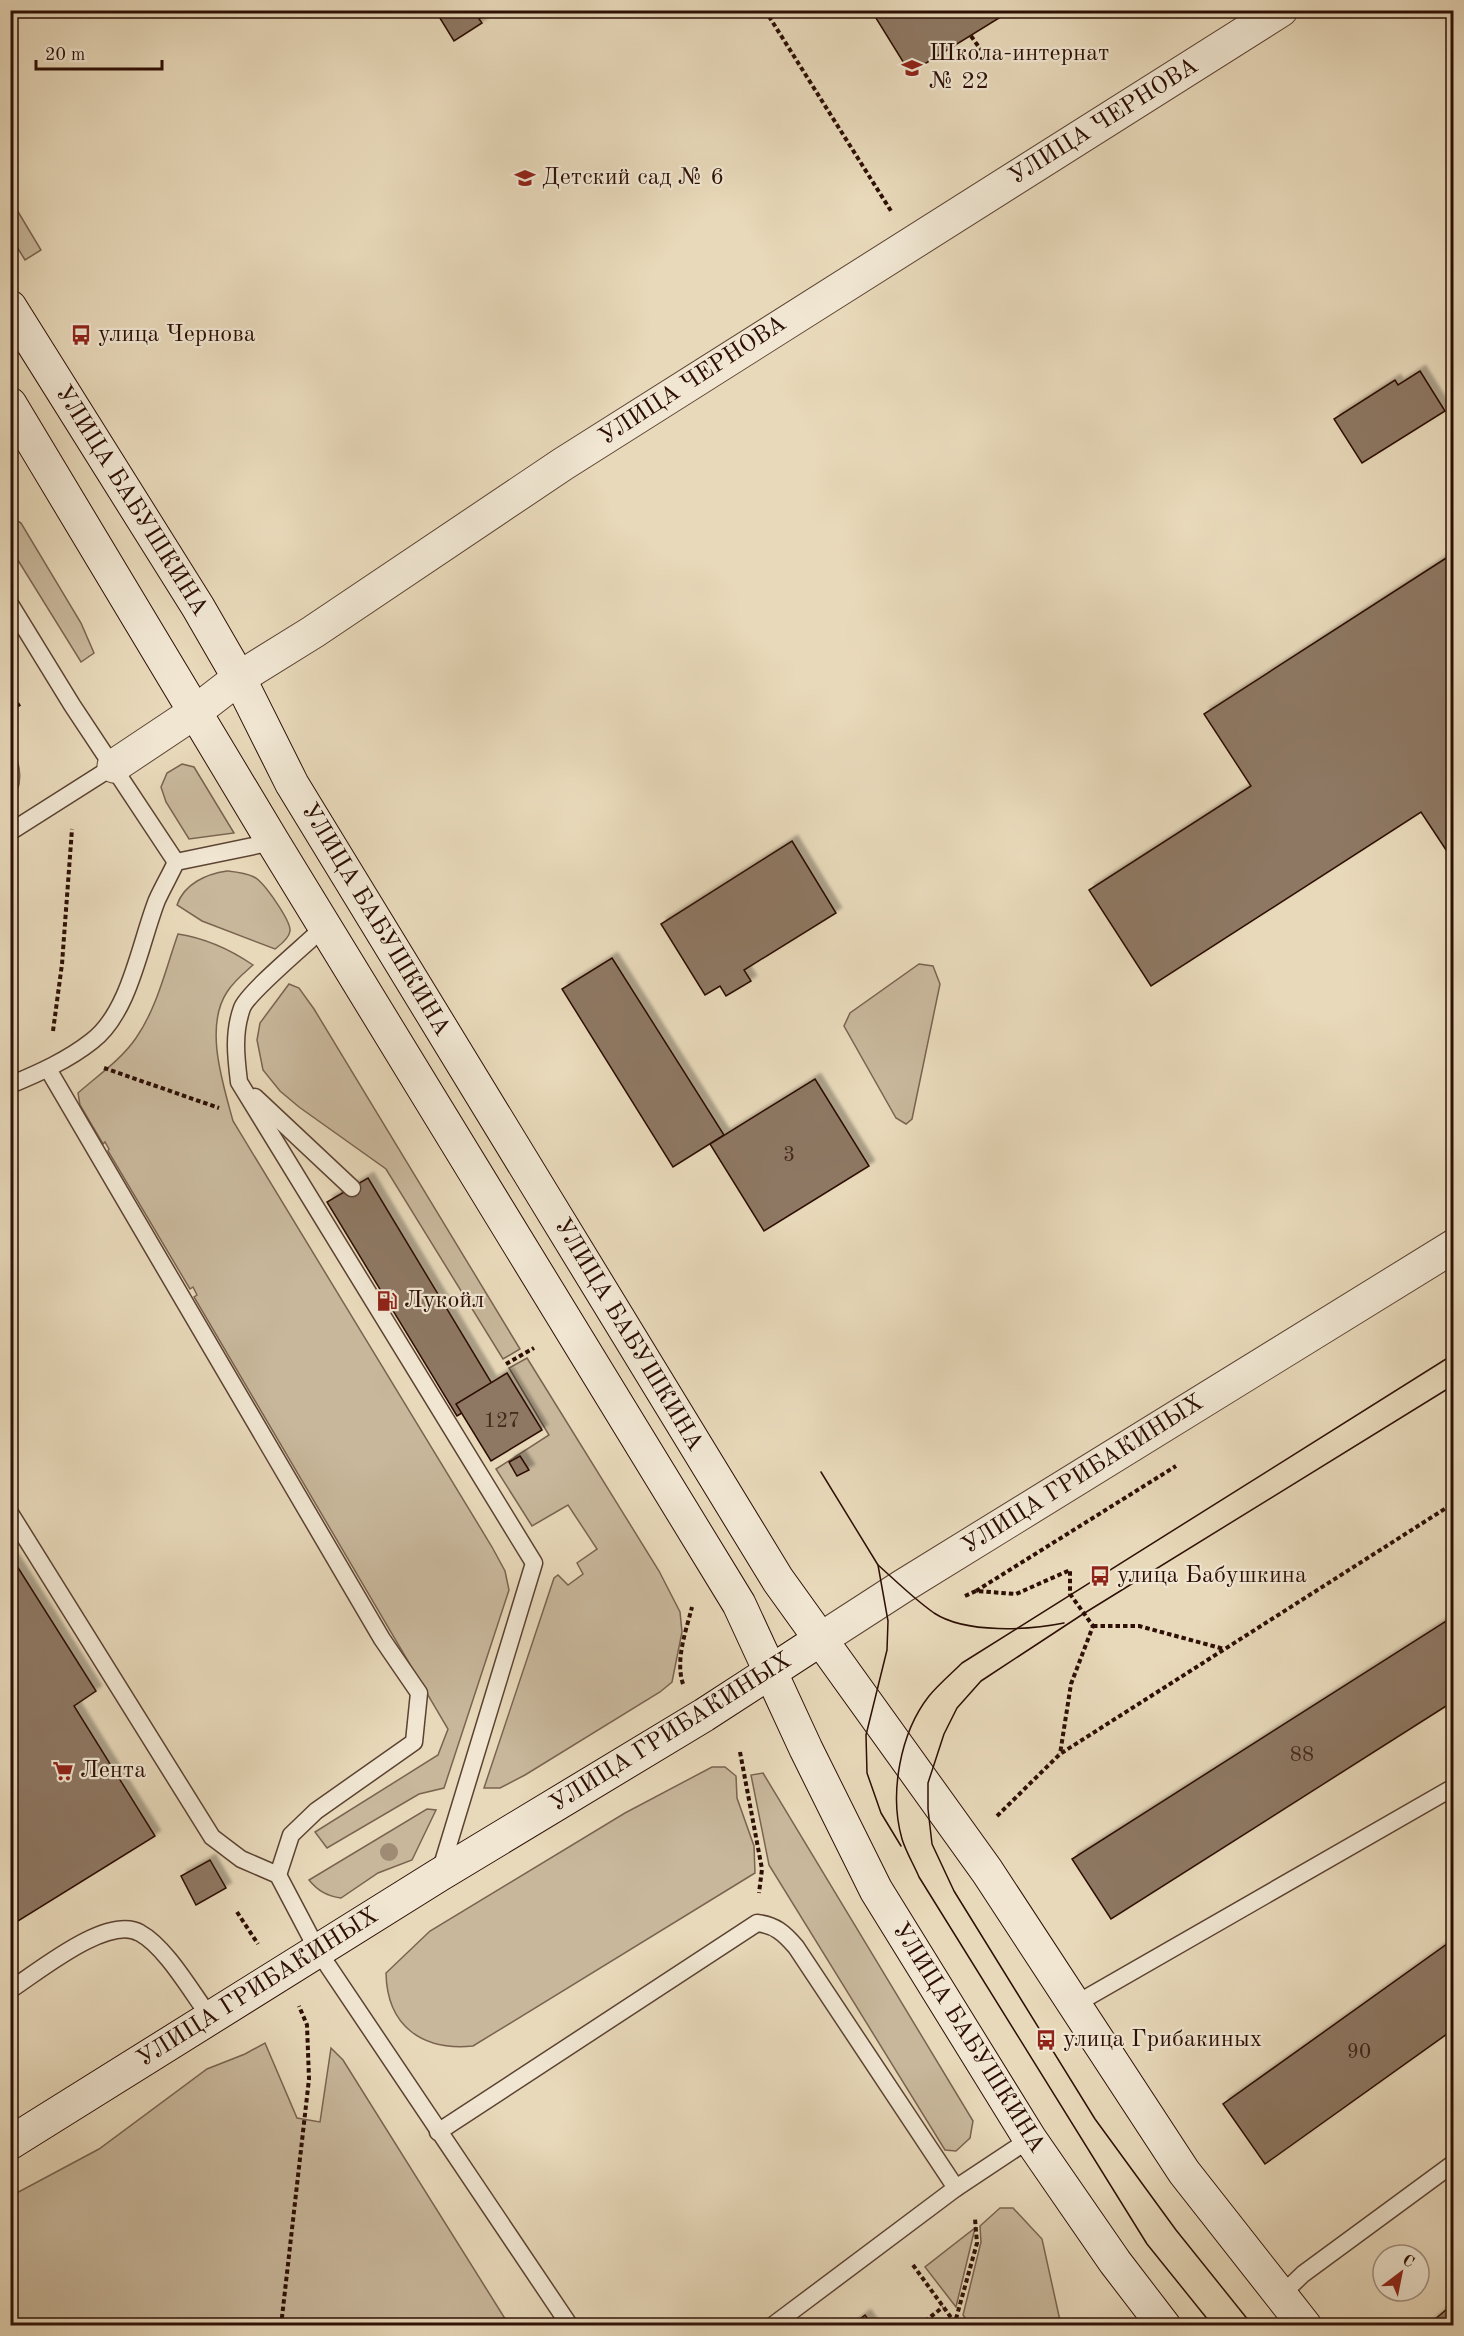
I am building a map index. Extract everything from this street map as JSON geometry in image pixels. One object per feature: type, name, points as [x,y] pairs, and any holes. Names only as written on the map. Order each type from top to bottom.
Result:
[{"type":"main road","name":"УЛИЦА ЧЕРНОВА","points":[[114,766],[195,712],[239,678],[313,632],[583,452],[1281,10]]},
{"type":"main road","name":"УЛИЦА БАБУШКИНА","points":[[10,307],[198,607],[239,678],[292,784],[778,1580],[987,1871],[1184,2172],[1279,2296],[1305,2325]]},
{"type":"main road","name":"УЛИЦА БАБУШКИНА","points":[[10,404],[273,842],[740,1604],[770,1672],[876,1890],[1030,2139],[1115,2262],[1164,2325]]},
{"type":"main road","name":"УЛИЦА ГРИБАКИНЫХ","points":[[10,2143],[439,1875],[689,1724],[903,1586],[1454,1246]]},
{"type":"lane","points":[[10,604],[72,705],[176,862]]},
{"type":"lane","points":[[10,832],[114,766]]},
{"type":"lane","points":[[176,862],[273,842]]},
{"type":"lane","points":[[10,1085],[48,1069],[93,1041],[109,1022],[122,1001],[158,899],[176,862]]},
{"type":"lane","points":[[325,926],[243,1005],[237,1027],[235,1052],[239,1082],[434,1389],[534,1563],[439,1875]]},
{"type":"lane","points":[[48,1069],[382,1639],[419,1693],[414,1742],[316,1811],[291,1835],[278,1875]]},
{"type":"lane","points":[[239,1082],[352,1188]]},
{"type":"lane","points":[[10,1513],[212,1837],[241,1859],[278,1875],[318,1951],[570,2325]]},
{"type":"lane","points":[[1074,2005],[1454,1787]]},
{"type":"lane","points":[[438,2132],[757,1923],[769,1924],[784,1933],[796,1947],[956,2188]]},
{"type":"lane","points":[[10,1989],[86,1941],[111,1929],[139,1932],[164,1956],[210,2017]]},
{"type":"lane","points":[[772,2325],[956,2188],[1030,2139]]},
{"type":"lane","points":[[1279,2296],[1303,2274],[1454,2163]]},
{"type":"path","points":[[765,10],[892,212]]},
{"type":"path","points":[[971,36],[981,50]]},
{"type":"path","points":[[10,710],[20,704]]},
{"type":"path","points":[[48,1069],[62,964],[75,790]]},
{"type":"path","points":[[101,1067],[231,1112],[260,1115]]},
{"type":"path","points":[[506,1364],[534,1348]]},
{"type":"path","points":[[958,1600],[1185,1460]]},
{"type":"path","points":[[997,1816],[1060,1754],[1454,1503]]},
{"type":"path","points":[[976,1591],[1016,1594],[1070,1570],[1070,1594],[1093,1626]]},
{"type":"path","points":[[684,1686],[679,1674],[692,1607]]},
{"type":"path","points":[[1093,1626],[1139,1626],[1225,1649]]},
{"type":"path","points":[[1060,1754],[1071,1684],[1093,1626]]},
{"type":"path","points":[[740,1752],[762,1869],[757,1923]]},
{"type":"path","points":[[281,2325],[309,2079],[307,2025],[302,2010]]},
{"type":"path","points":[[955,2325],[977,2243],[975,2219]]},
{"type":"path","points":[[913,2265],[955,2325]]},
{"type":"path","points":[[919,2325],[943,2307]]},
{"type":"shaded area","points":[[11,200],[41,250],[25,260],[11,237]]},
{"type":"shaded area","points":[[11,517],[21,523],[81,623],[94,653],[81,662],[11,549]]},
{"type":"shaded area","points":[[11,749],[20,774],[18,788],[11,799]]},
{"type":"shaded area","points":[[182,764],[194,767],[234,833],[189,839],[166,802],[161,787],[167,773]]},
{"type":"shaded area","points":[[227,871],[254,877],[264,886],[282,911],[290,931],[286,939],[275,949],[202,921],[177,905],[185,891],[197,881]]},
{"type":"shaded area","points":[[178,934],[217,945],[253,965],[227,992],[220,1006],[217,1022],[218,1056],[233,1121],[492,1547],[505,1571],[509,1590],[444,1788],[419,1794],[327,1848],[315,1832],[438,1755],[448,1729],[194,1297],[197,1295],[193,1287],[190,1289],[108,1151],[105,1142],[103,1144],[80,1105],[78,1093],[123,1053],[136,1038],[150,1014]]},
{"type":"shaded area","points":[[919,964],[933,966],[940,984],[912,1119],[906,1124],[896,1118],[844,1026],[850,1013]]},
{"type":"shaded area","points":[[289,984],[299,988],[314,1009],[520,1349],[503,1359],[386,1169],[299,1107],[280,1091],[263,1070],[257,1040],[260,1023]]},
{"type":"shaded area","points":[[527,1358],[659,1571],[680,1612],[682,1632],[672,1682],[660,1692],[525,1775],[500,1788],[484,1788],[554,1578],[558,1575],[568,1585],[583,1574],[577,1563],[597,1549],[568,1505],[532,1526],[496,1469],[549,1435],[509,1368]]},
{"type":"shaded area","points":[[712,1767],[725,1767],[736,1776],[737,1798],[754,1846],[755,1873],[473,2046],[438,2044],[423,2039],[401,2021],[388,1992],[386,1973],[430,1931],[625,1813]]},
{"type":"shaded area","points":[[763,1773],[973,2121],[970,2138],[956,2151],[945,2150],[769,1865],[751,1775]]},
{"type":"shaded area","points":[[427,1809],[436,1810],[412,1860],[378,1873],[341,1898],[323,1892],[309,1880]]},
{"type":"shaded area","points":[[265,2043],[297,2118],[320,2122],[331,2048],[343,2060],[509,2325],[11,2325],[11,2196],[99,2149],[207,2069],[245,2054]]},
{"type":"shaded area","points":[[1000,2208],[1013,2208],[1042,2239],[1061,2325],[971,2325],[963,2315],[981,2242],[980,2226]]},
{"type":"shaded area","points":[[975,2228],[956,2307],[925,2267]]},
{"type":"building","points":[[435,10],[492,10],[479,19],[482,23],[454,41]]},
{"type":"building","points":[[871,10],[1012,10],[910,73]]},
{"type":"building","points":[[1420,371],[1445,411],[1362,463],[1334,419],[1395,380],[1398,385]]},
{"type":"building","points":[[1454,553],[1454,862],[1421,812],[1151,986],[1089,890],[1251,786],[1204,714]]},
{"type":"building","points":[[792,841],[836,913],[744,970],[751,981],[726,996],[720,986],[705,995],[661,924]]},
{"type":"building","points":[[612,958],[724,1135],[673,1167],[562,989]]},
{"type":"building","points":[[815,1079],[869,1166],[764,1231],[710,1144]]},
{"type":"building","points":[[368,1178],[497,1392],[457,1416],[327,1202]]},
{"type":"building","points":[[507,1373],[542,1430],[491,1461],[456,1404]]},
{"type":"building","points":[[520,1456],[529,1470],[517,1476],[509,1462]]},
{"type":"building","name":"Лента","points":[[10,1555],[96,1691],[74,1706],[155,1836],[10,1926]]},
{"type":"building","points":[[1454,1616],[1454,1701],[1111,1919],[1072,1859]]},
{"type":"building","points":[[210,1860],[226,1888],[196,1905],[181,1876]]},
{"type":"building","points":[[1454,1939],[1454,2029],[1265,2164],[1223,2104]]},
{"type":"building","points":[[1454,2303],[1454,2326],[1427,2326],[1447,2309]]},
{"type":"building","points":[[865,2315],[873,2326],[851,2326]]},
{"type":"tram line","points":[[1213,2326],[1147,2244],[919,1877],[902,1839],[898,1821],[897,1784],[904,1746],[919,1711],[929,1696],[962,1663],[1454,1354]]},
{"type":"tram line","points":[[1253,2326],[1176,2230],[1095,2119],[954,1891],[932,1844],[928,1783],[944,1734],[957,1708],[981,1681],[1083,1614],[1454,1385]]},
{"type":"tram line","points":[[821,1472],[878,1565],[888,1621],[887,1650],[866,1735],[867,1773],[881,1813],[901,1846]]},
{"type":"tram line","points":[[878,1565],[927,1608],[947,1620],[980,1627],[998,1628],[1064,1623]]},
{"type":"place","name":"Школа-интернат № 22","points":[[912,68]]},
{"type":"place","name":"Детский сад № 6","points":[[525,178]]},
{"type":"place","name":"улица Чернова","points":[[81,335]]},
{"type":"place","name":"Лукойл","points":[[387,1301]]},
{"type":"place","name":"улица Бабушкина","points":[[1100,1576]]},
{"type":"place","name":"Лента","points":[[63,1771]]},
{"type":"place","name":"улица Грибакиных","points":[[1046,2040]]}]
